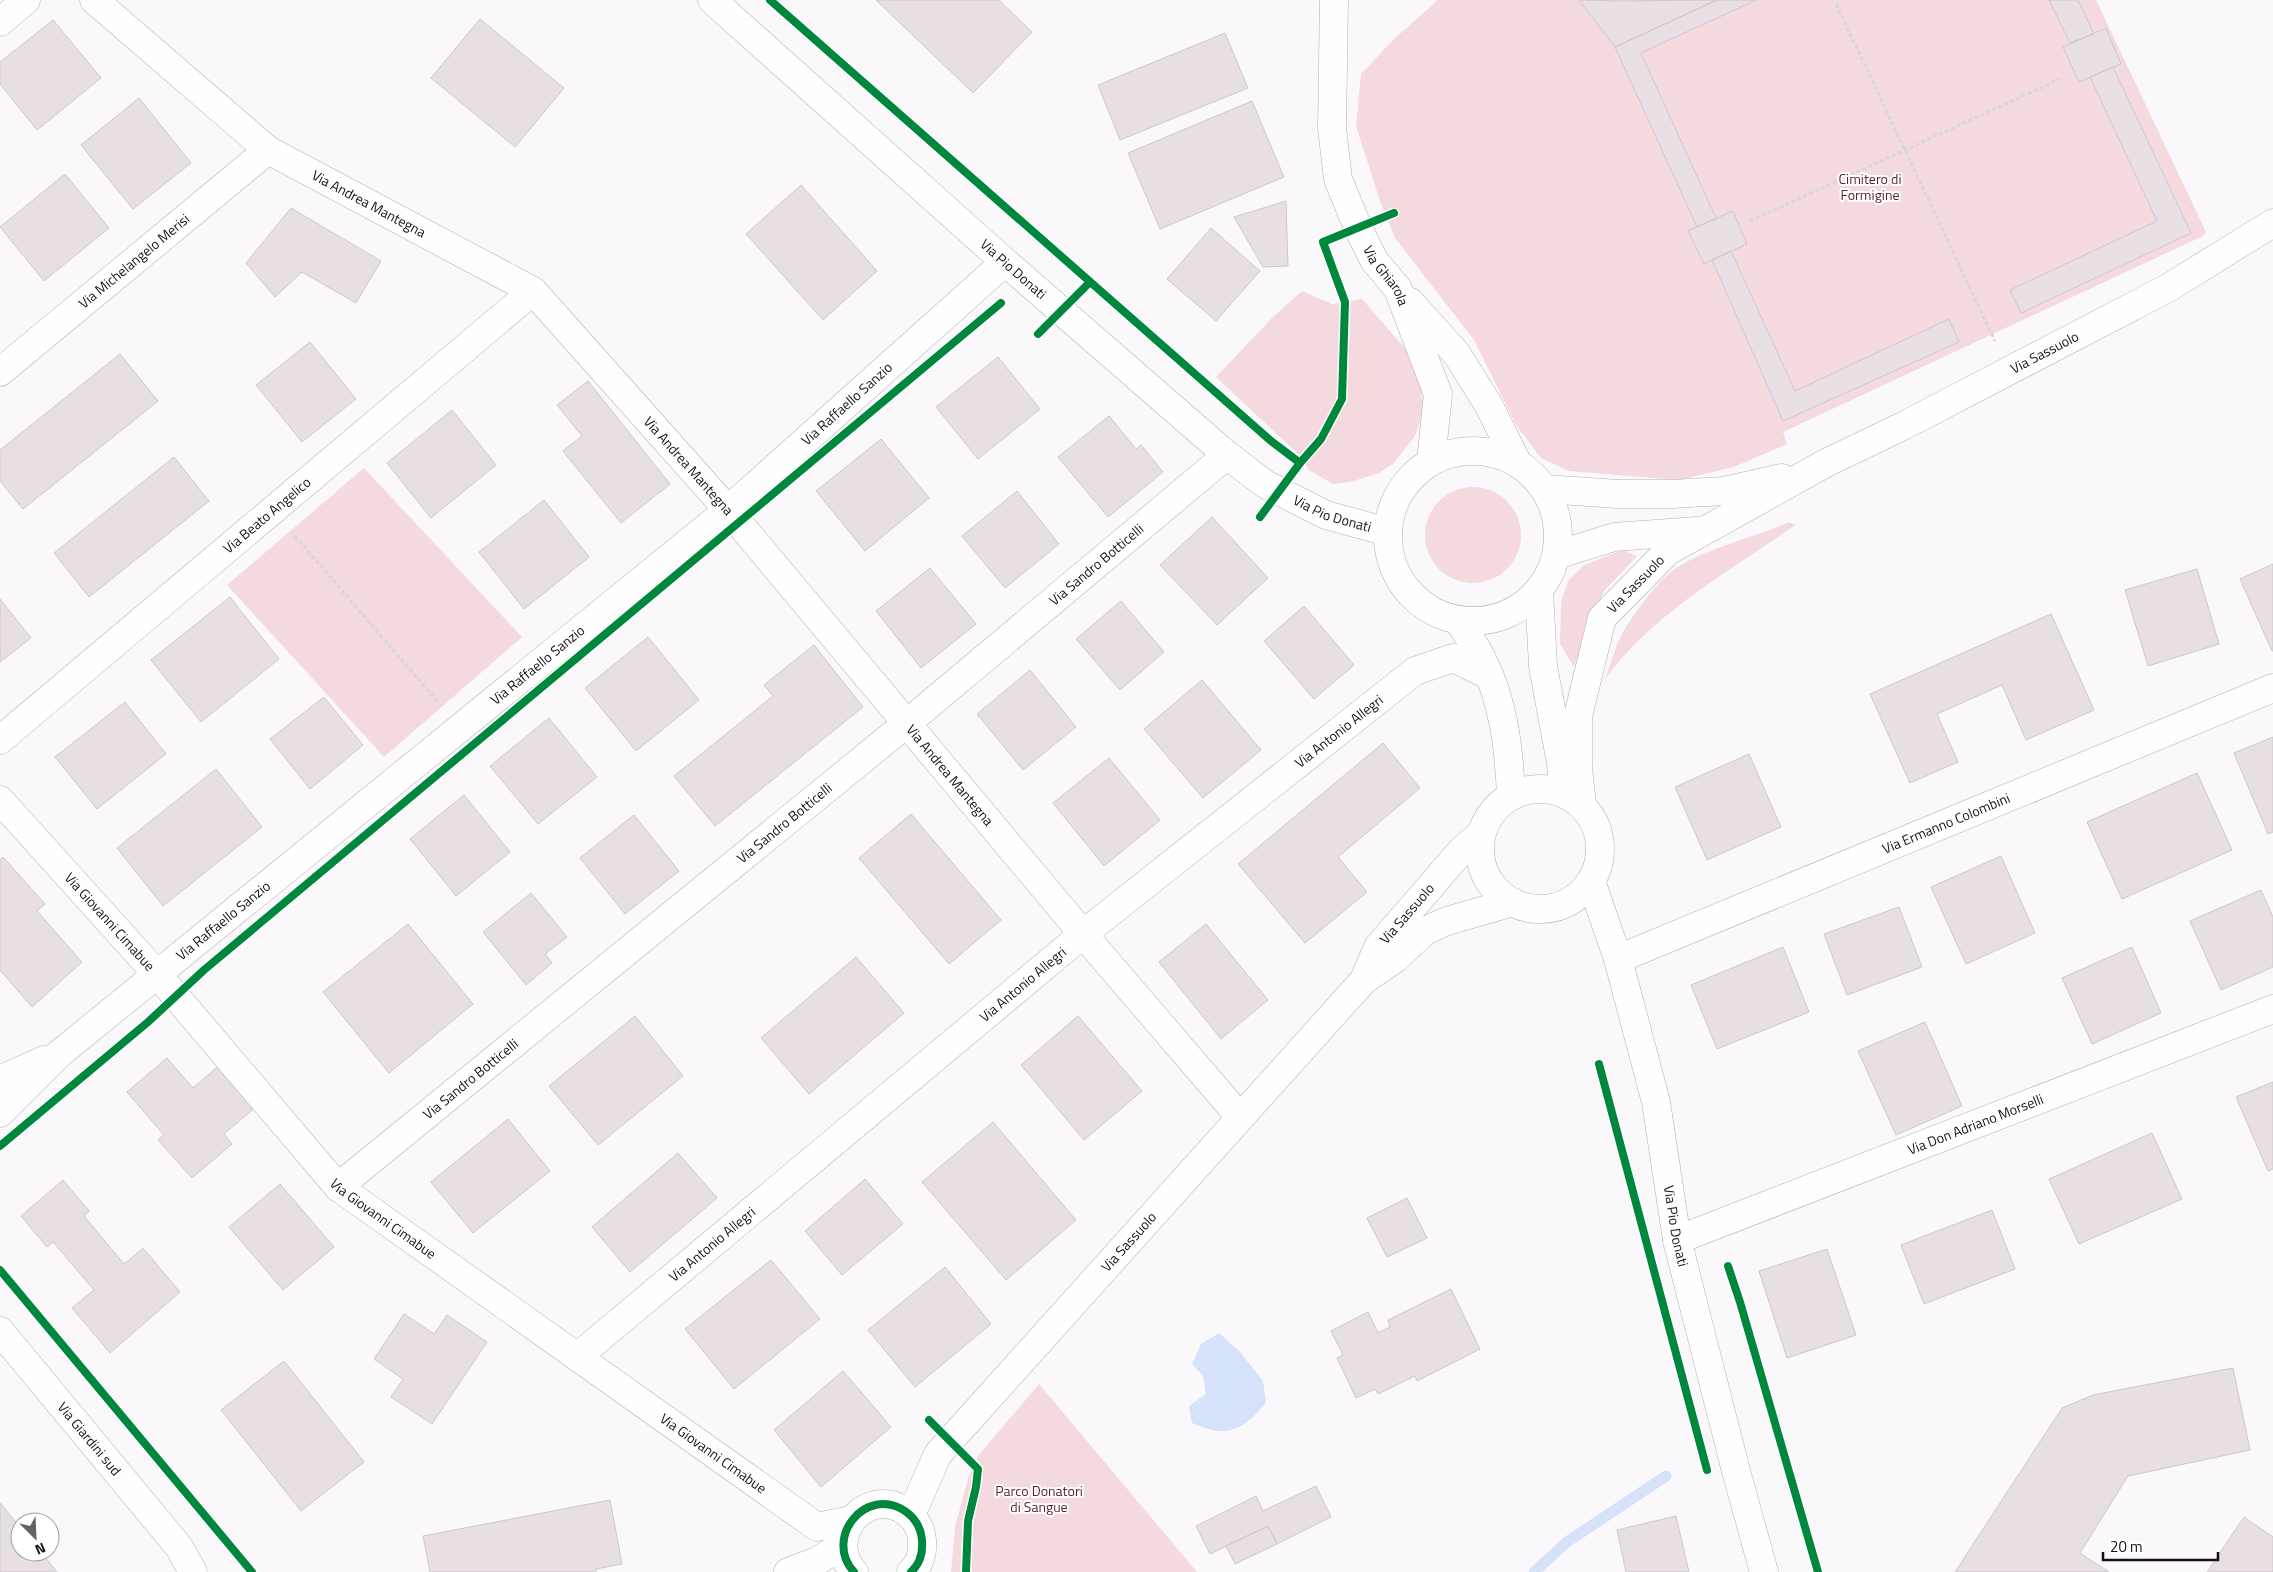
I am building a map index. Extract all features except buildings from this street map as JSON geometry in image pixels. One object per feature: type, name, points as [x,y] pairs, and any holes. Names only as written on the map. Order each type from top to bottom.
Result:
[{"type":"street","points":[[0,22],[26,0]]},
{"type":"street","name":"Via Andrea Mantegna","points":[[94,0],[268,150],[533,292],[728,510],[1083,934],[1240,1117]]},
{"type":"street","name":"Via Pio Donati","points":[[712,0],[1005,262],[1227,454],[1265,484],[1326,515],[1388,532]]},
{"type":"street","name":"Via Ghiarola","points":[[1334,0],[1332,128],[1338,179],[1358,228],[1374,260],[1398,289],[1438,394],[1431,461]]},
{"type":"street","name":"Via Michelangelo Merisi","points":[[0,372],[268,150]]},
{"type":"street","name":"Via Sassuolo","points":[[1572,800],[1578,768],[1578,716],[1602,618],[1668,551],[1810,472],[2168,288],[2273,223]]},
{"type":"street","name":"Via Raffaello Sanzio","points":[[0,1113],[59,1054],[156,973],[728,510],[1005,262]]},
{"type":"street","points":[[1398,289],[1456,353],[1488,404],[1517,462]]},
{"type":"street","name":"Via Beato Angelico","points":[[0,740],[533,292]]},
{"type":"street","name":"Via Pio Donati","points":[[1480,450],[1499,454],[1517,462],[1533,474],[1545,489],[1555,510],[1559,532],[1557,555],[1550,574],[1539,591],[1526,603],[1502,616],[1476,621],[1458,620],[1426,607],[1412,596],[1401,582],[1388,550],[1390,512],[1398,494],[1410,478],[1431,461],[1460,451],[1480,450]]},
{"type":"street","name":"Via Sandro Botticelli","points":[[338,1187],[906,724],[1227,454]]},
{"type":"street","name":"Via Sassuolo","points":[[1545,489],[1618,494],[1724,491],[1810,472]]},
{"type":"street","points":[[1557,555],[1614,537],[1705,531]]},
{"type":"street","points":[[1539,591],[1543,666],[1561,763],[1572,800]]},
{"type":"street","points":[[1458,620],[1482,659],[1498,700],[1509,750],[1511,796]]},
{"type":"street","name":"Via Antonio Allegri","points":[[577,1357],[1083,934],[1415,671],[1453,658],[1488,675]]},
{"type":"street","name":"Via Ermanno Colombini","points":[[1618,959],[2273,688]]},
{"type":"street","points":[[1530,790],[1547,790],[1572,800],[1591,818],[1597,831],[1600,852],[1591,881],[1582,892],[1570,901],[1548,909],[1524,907],[1496,891],[1486,876],[1480,860],[1482,833],[1492,813],[1511,796],[1530,790]]},
{"type":"street","name":"Via Giovanni Cimabue","points":[[0,800],[156,973],[338,1187],[817,1527],[851,1520]]},
{"type":"street","name":"Via Sassuolo","points":[[1364,980],[1378,947],[1462,850],[1482,833]]},
{"type":"street","name":"Via Pio Donati","points":[[1591,881],[1618,959],[1656,1102],[1678,1240],[1736,1471],[1764,1572]]},
{"type":"street","name":"Via Sassuolo","points":[[911,1515],[938,1454],[1364,980],[1395,960],[1425,932],[1447,922],[1513,902]]},
{"type":"street","name":"Via Don Adriano Morselli","points":[[1678,1240],[2273,1009]]},
{"type":"street","name":"Via Raffaello Sanzio","points":[[0,1080],[59,1054]]},
{"type":"street","name":"Via Giardini sud","points":[[0,1331],[179,1548],[193,1572]]},
{"type":"street","points":[[854,1572],[845,1557],[843,1545],[846,1528],[851,1520],[861,1511],[873,1505],[886,1504],[899,1508],[911,1515],[920,1530],[923,1548],[920,1559],[911,1572]]},
{"type":"street","points":[[788,1572],[817,1561],[843,1545]]},
{"type":"street","name":"Via Giardini sud","points":[[179,1548],[211,1572]]},
{"type":"path","points":[[1836,4],[1996,341]]},
{"type":"path","points":[[1750,221],[2060,79]]},
{"type":"path","points":[[272,510],[459,728]]},
{"type":"green space","name":"Cimitero di Formigine","points":[[1438,0],[2096,0],[2206,232],[2203,236],[1783,432],[1787,444],[1734,467],[1679,480],[1569,471],[1541,458],[1516,425],[1474,340],[1395,238],[1379,198],[1356,126],[1361,74],[1394,39]]},
{"type":"green space","points":[[1302,291],[1332,304],[1362,299],[1410,354],[1420,381],[1424,410],[1415,436],[1393,464],[1379,473],[1350,482],[1333,484],[1309,470],[1298,454],[1216,377],[1273,317]]},
{"type":"green space","points":[[364,468],[522,637],[384,757],[227,585]]},
{"type":"green space","points":[[1473,487],[1491,491],[1507,501],[1517,517],[1521,535],[1517,553],[1507,569],[1491,579],[1473,583],[1455,579],[1439,569],[1429,553],[1425,535],[1429,517],[1439,501],[1455,491]]},
{"type":"green space","points":[[1789,522],[1795,525],[1719,576],[1669,613],[1646,633],[1606,678],[1624,630],[1645,600],[1668,574],[1702,554]]},
{"type":"green space","points":[[1622,550],[1637,556],[1604,591],[1574,667],[1560,644],[1561,602],[1568,581],[1584,565]]},
{"type":"green space","name":"Parco Donatori di Sangue","points":[[1039,1384],[1197,1572],[951,1572],[955,1527],[968,1479],[978,1456]]},
{"type":"water","points":[[1219,1333],[1240,1352],[1263,1381],[1266,1402],[1246,1422],[1227,1431],[1213,1430],[1192,1423],[1189,1406],[1206,1394],[1203,1376],[1192,1364],[1201,1344]]},
{"type":"waterway","points":[[1534,1572],[1567,1542],[1666,1476]]},
{"type":"cycle path","points":[[770,0],[1271,441],[1300,463]]},
{"type":"cycle path","points":[[1260,517],[1300,463],[1321,439],[1342,399],[1345,302],[1323,242],[1394,213]]},
{"type":"cycle path","points":[[1038,334],[1090,282]]},
{"type":"cycle path","points":[[0,1146],[148,1022],[204,970],[1001,303]]},
{"type":"cycle path","points":[[1599,1064],[1707,1470]]},
{"type":"cycle path","points":[[1728,1266],[1818,1572]]},
{"type":"cycle path","points":[[0,1270],[252,1572]]},
{"type":"cycle path","points":[[929,1420],[978,1469],[968,1521],[966,1572]]},
{"type":"cycle path","points":[[854,1572],[846,1559],[843,1544],[846,1531],[853,1519],[864,1510],[876,1505],[890,1505],[905,1511],[915,1520],[920,1531],[922,1549],[919,1562],[911,1572]]}]
